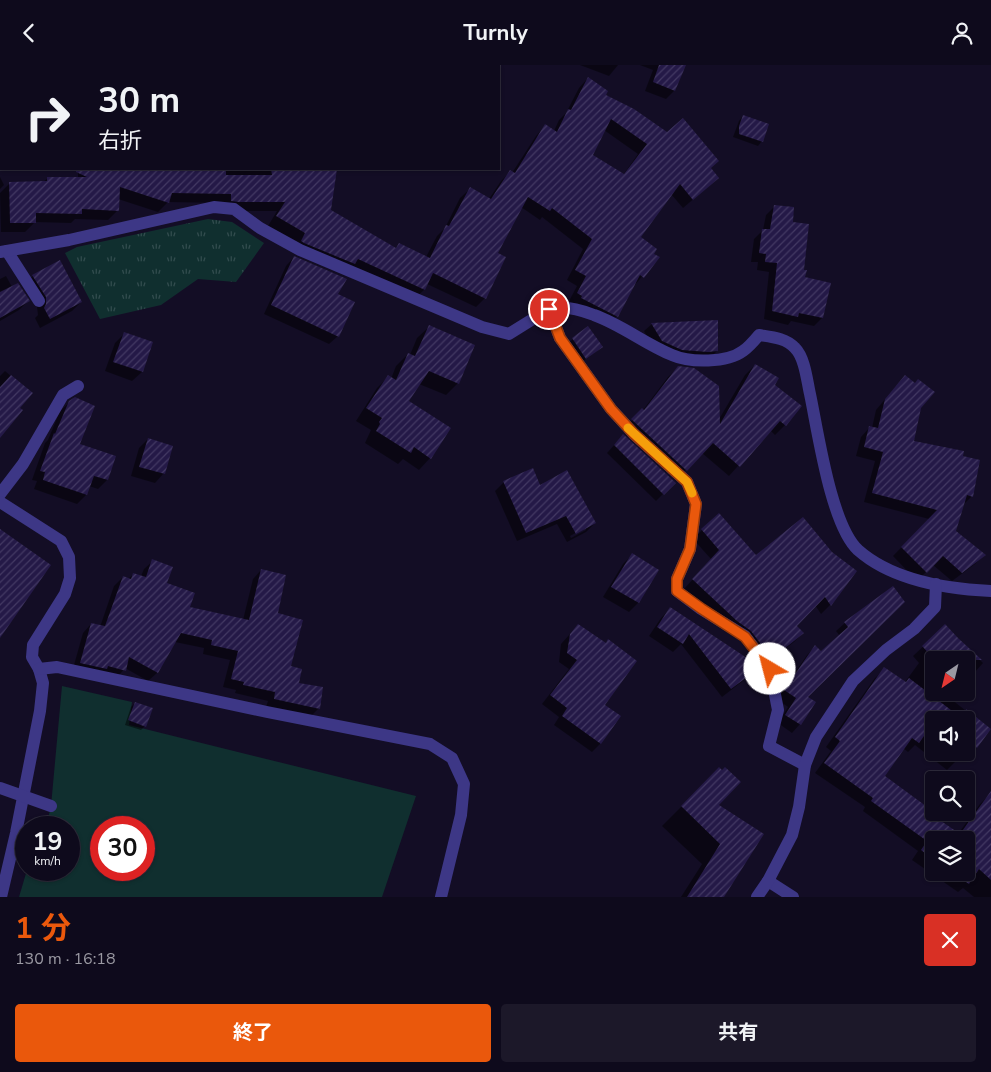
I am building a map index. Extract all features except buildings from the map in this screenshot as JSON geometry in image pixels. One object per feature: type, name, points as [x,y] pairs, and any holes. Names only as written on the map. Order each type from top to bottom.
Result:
[{"type":"street","points":[[39,301],[4,251],[69,241],[214,207],[234,209],[260,228],[300,250],[482,327],[508,334],[549,309],[556,307],[582,311],[610,321],[674,356],[699,360],[721,360],[742,352],[760,335],[777,337],[795,348],[805,367],[828,482],[843,527],[857,549],[878,564],[902,575],[936,584],[991,591]]},
{"type":"street","points":[[549,309],[560,338],[611,409],[634,434],[687,482],[696,504],[690,549],[677,579],[677,591],[745,637],[770,669],[778,710],[769,746],[805,765]]},
{"type":"street","points":[[0,494],[23,464],[63,395],[78,385]]},
{"type":"street","points":[[0,502],[61,541],[69,557],[70,578],[65,594],[33,645],[32,657],[39,669],[43,683],[40,711],[16,833],[1,897]]},
{"type":"street","points":[[757,897],[768,881],[792,835],[799,807],[805,765],[816,737],[853,681],[886,650],[914,629],[935,607],[936,584]]},
{"type":"street","points":[[39,669],[57,667],[267,712],[430,744],[452,757],[464,784],[461,815],[441,897]]},
{"type":"street","points":[[0,788],[51,806]]},
{"type":"street","points":[[768,881],[793,897]]},
{"type":"green space","points":[[208,219],[232,222],[264,243],[236,282],[198,279],[161,305],[100,319],[65,253],[77,247]]},
{"type":"green space","points":[[62,686],[132,702],[129,725],[416,796],[382,897],[19,897],[24,881],[80,881],[80,816],[49,816]]},
{"type":"slow traffic","points":[[628,428],[687,482],[692,493]]},
{"type":"route","points":[[549,309],[560,338],[611,409],[634,434],[687,482],[696,504],[690,549],[677,579],[677,591],[745,637],[770,669]]}]
